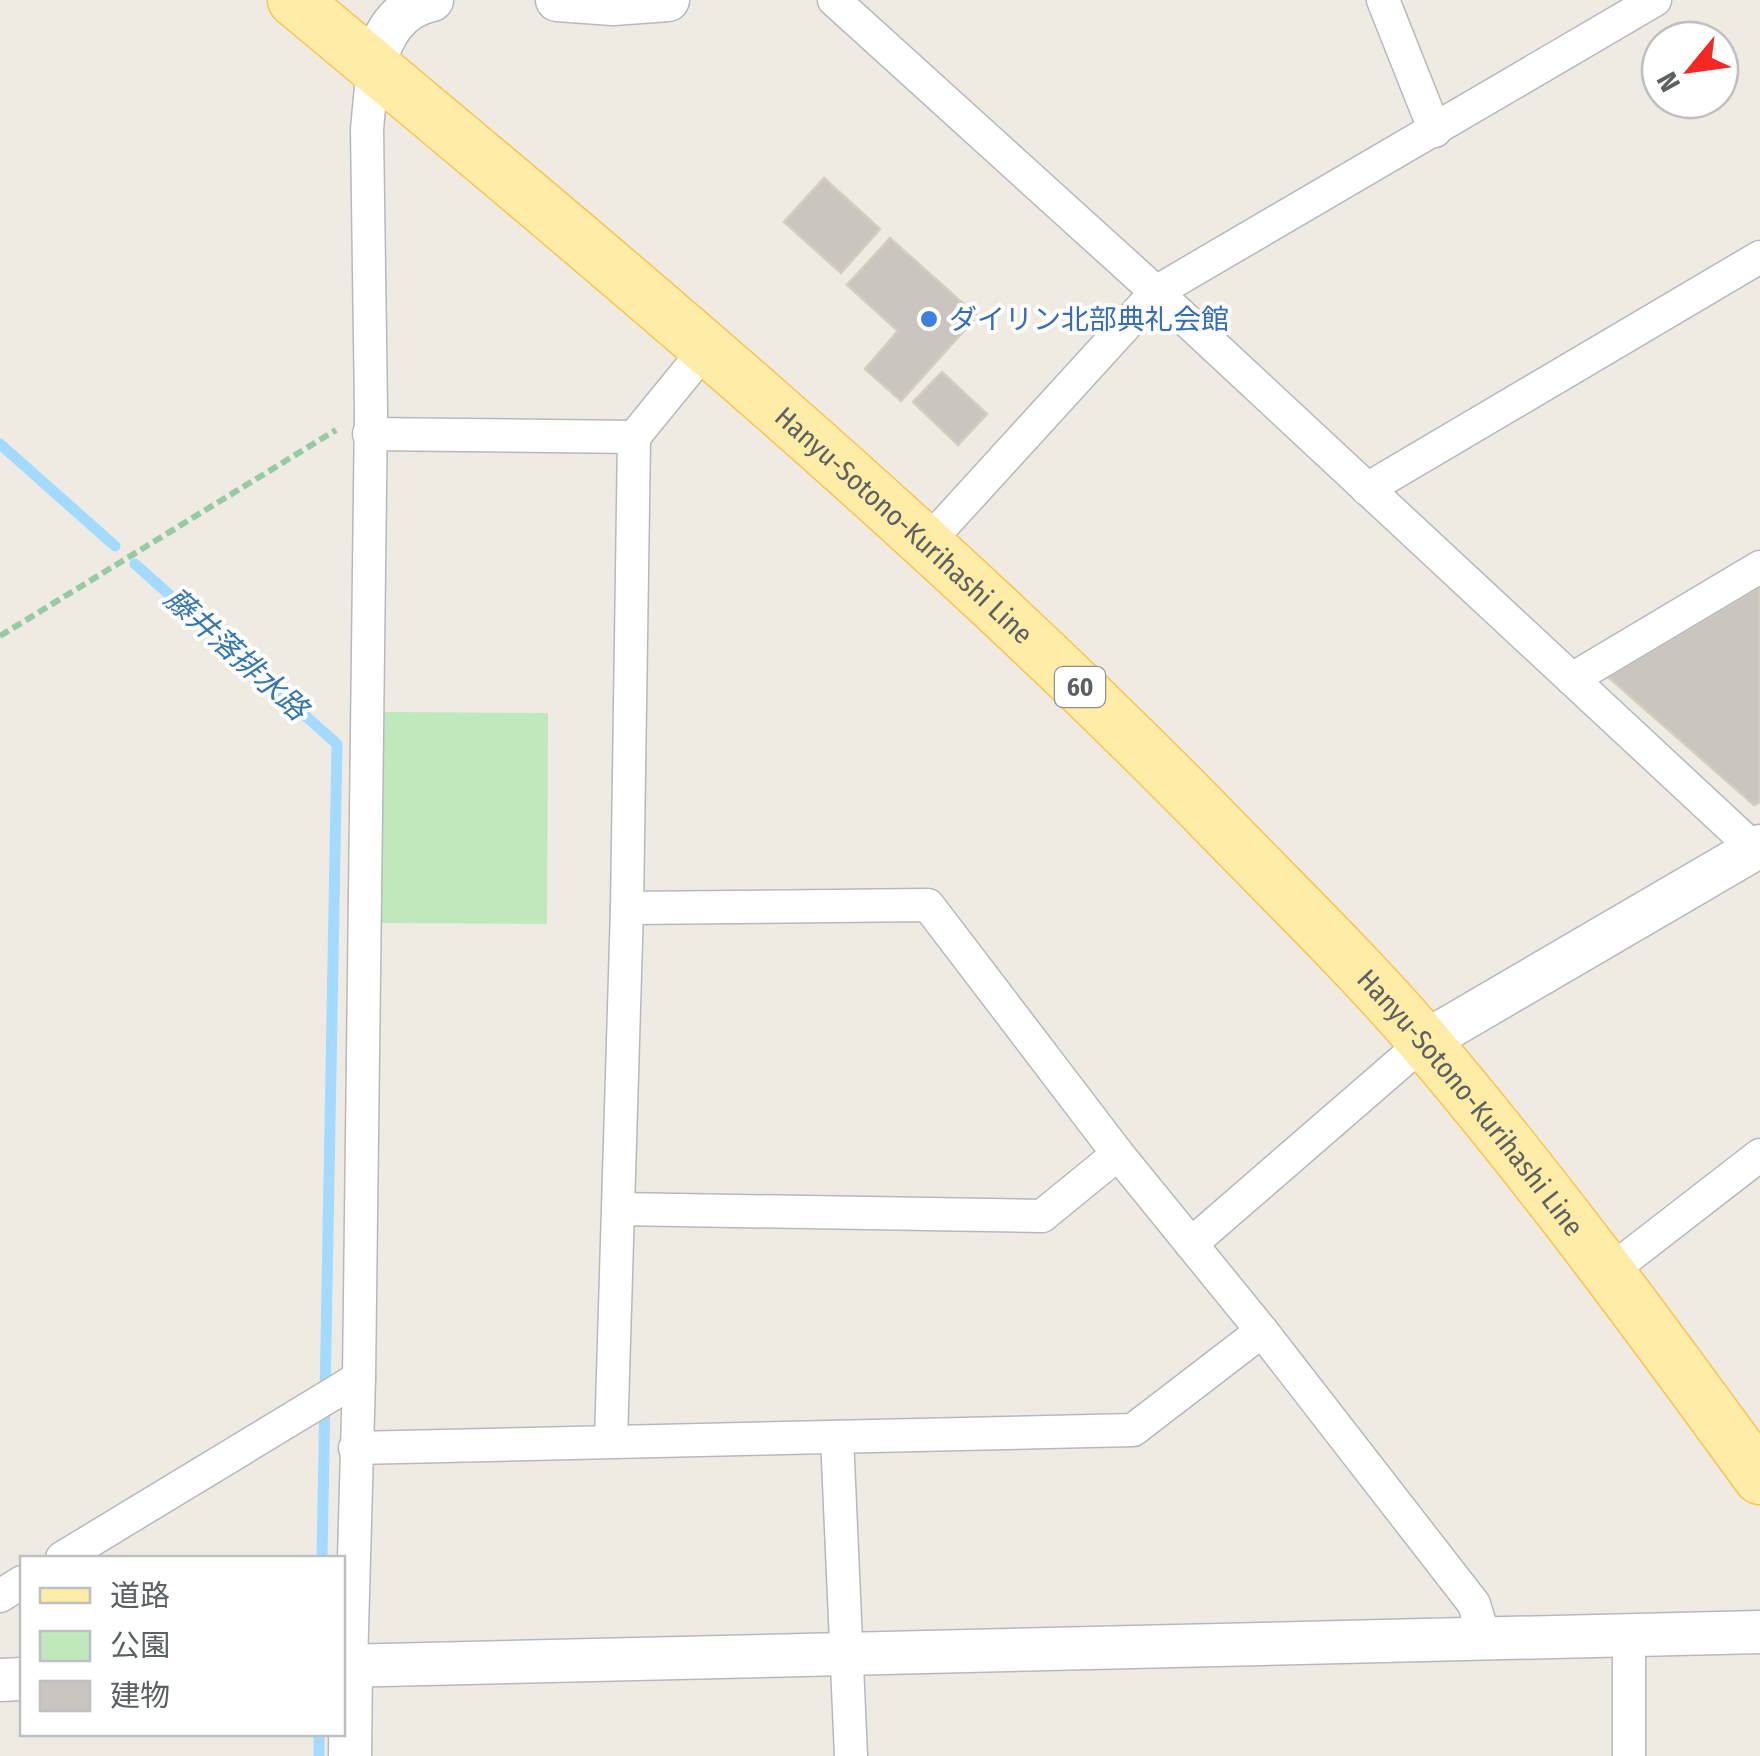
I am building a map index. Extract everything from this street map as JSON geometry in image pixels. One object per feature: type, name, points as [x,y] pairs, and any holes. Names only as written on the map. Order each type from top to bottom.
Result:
[{"type":"main road","name":"Hanyu-Sotono-Kurihashi Line","points":[[294,0],[927,543],[1131,735],[1424,1042],[1610,1272],[1760,1478]]},
{"type":"street","points":[[350,1756],[347,1666],[359,1378],[370,421],[367,129],[373,66],[389,28],[407,9],[432,0]]},
{"type":"street","points":[[557,0],[613,4],[668,0]]},
{"type":"street","points":[[834,0],[1156,292],[1758,850],[1424,1042],[1191,1244]]},
{"type":"street","points":[[1383,0],[1435,131]]},
{"type":"street","points":[[927,543],[1156,292],[1655,0]]},
{"type":"street","points":[[1367,488],[1760,257]]},
{"type":"street","points":[[611,1441],[627,908],[634,438],[705,350]]},
{"type":"street","points":[[370,421],[634,438]]},
{"type":"street","points":[[1572,679],[1760,568]]},
{"type":"street","points":[[627,908],[928,905],[1118,1154],[1262,1331],[1474,1604],[1484,1640]]},
{"type":"street","points":[[620,1209],[1042,1216],[1118,1154]]},
{"type":"street","points":[[1610,1272],[1760,1155]]},
{"type":"street","points":[[356,1448],[1133,1430],[1262,1331]]},
{"type":"street","points":[[65,1556],[359,1378]]},
{"type":"street","points":[[837,1436],[850,1756]]},
{"type":"street","points":[[347,1666],[1760,1632]]},
{"type":"street","points":[[1629,1636],[1629,1756]]},
{"type":"path","points":[[0,636],[370,421]]},
{"type":"green space","points":[[380,712],[548,713],[547,924],[379,923]]},
{"type":"building","points":[[824,178],[880,229],[841,273],[784,222]]},
{"type":"building","points":[[890,238],[977,316],[901,401],[865,369],[898,331],[847,285]]},
{"type":"building","points":[[942,372],[987,414],[958,445],[913,402]]},
{"type":"building","points":[[1760,587],[1760,802],[1754,805],[1608,677]]},
{"type":"waterway","name":"藤井落排水路","points":[[0,444],[115,546]]},
{"type":"waterway","points":[[135,564],[337,744],[322,1556]]},
{"type":"waterway","points":[[319,1736],[319,1756]]},
{"type":"place","name":"ダイリン北部典礼会館","points":[[929,319]]}]
